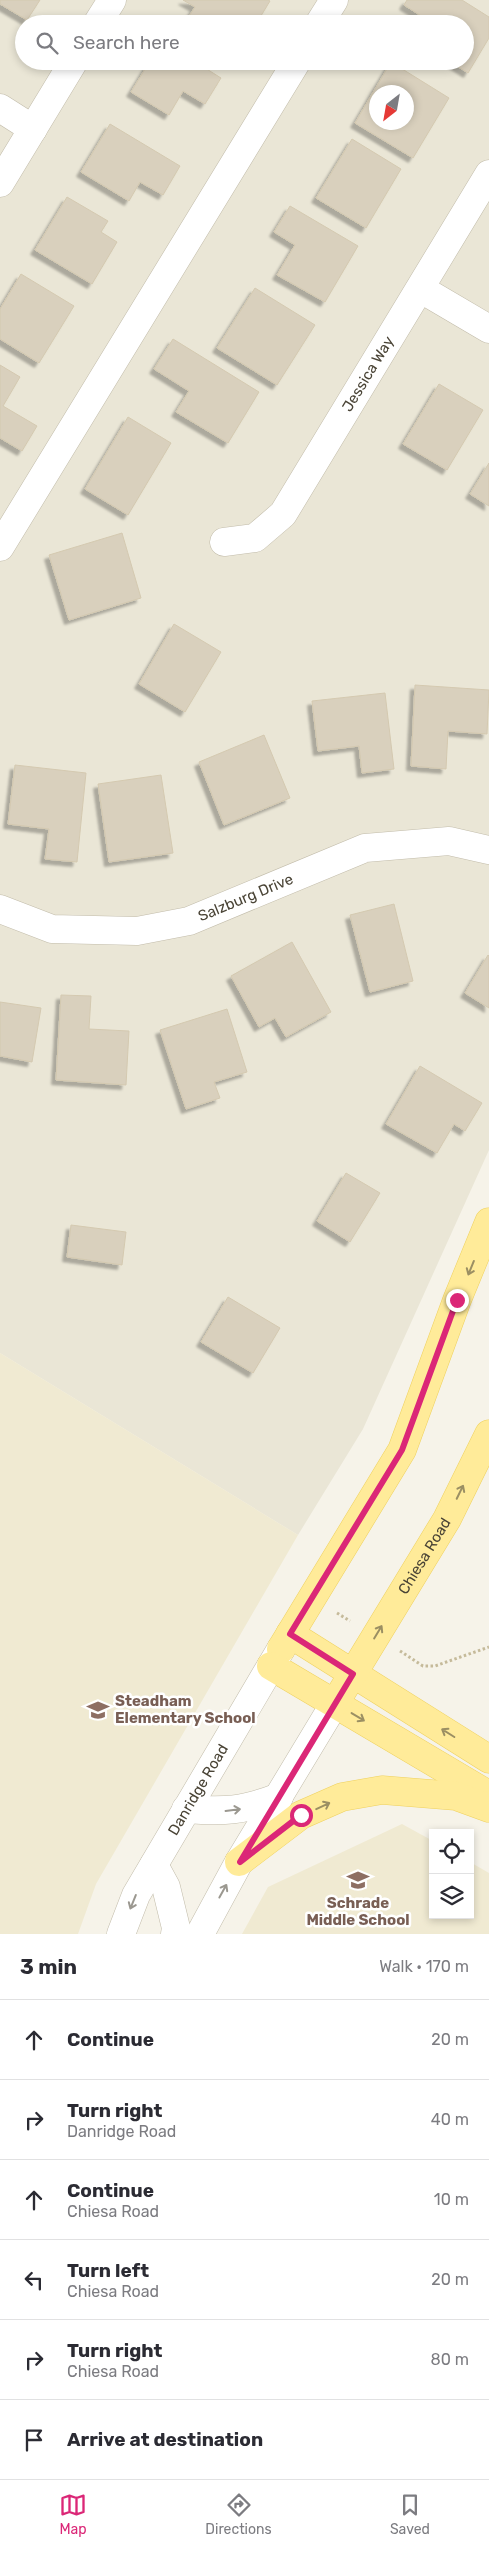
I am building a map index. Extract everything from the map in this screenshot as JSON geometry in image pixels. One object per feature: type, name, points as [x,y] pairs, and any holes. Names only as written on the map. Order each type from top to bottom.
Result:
[{"type":"main road","points":[[280,1649],[402,1450],[457,1300],[489,1222]]},
{"type":"main road","name":"Chiesa Road","points":[[335,1703],[447,1519],[489,1434]]},
{"type":"main road","points":[[280,1649],[353,1674],[489,1759]]},
{"type":"main road","points":[[280,1649],[335,1703],[489,1795]]},
{"type":"main road","points":[[240,1862],[301,1815],[342,1797],[382,1790],[456,1796],[489,1808]]},
{"type":"street","points":[[103,15],[112,0]]},
{"type":"street","points":[[325,15],[334,0]]},
{"type":"street","points":[[0,183],[68,70]]},
{"type":"street","points":[[0,547],[291,70]]},
{"type":"street","points":[[0,108],[33,128]]},
{"type":"street","name":"Jessica Way","points":[[224,542],[255,538],[282,514],[421,289],[489,174]]},
{"type":"street","points":[[421,289],[489,329]]},
{"type":"street","name":"Salzburg Drive","points":[[0,909],[52,929],[137,932],[189,920],[365,848],[449,841],[489,850]]},
{"type":"street","name":"Danridge Road","points":[[121,1934],[136,1895],[280,1649]]},
{"type":"street","points":[[200,1934],[240,1862],[335,1703]]},
{"type":"street","points":[[186,1809],[228,1811],[252,1808],[279,1797]]},
{"type":"street","points":[[154,1864],[166,1887],[176,1928],[174,1934]]},
{"type":"path","points":[[393,1647],[423,1666],[435,1666],[489,1646]]},
{"type":"shaded area","points":[[0,0],[489,0],[489,1150],[363,1429],[298,1535],[0,1353]]},
{"type":"shaded area","name":"Steadham Elementary School","points":[[0,1353],[298,1535],[96,1884],[78,1934],[0,1934]]},
{"type":"shaded area","name":"Schrade Middle School","points":[[402,1824],[429,1839],[429,1919],[474,1919],[474,1864],[489,1873],[489,1934],[242,1934],[268,1887]]},
{"type":"building","points":[[0,0],[40,0],[30,15],[19,15],[0,4]]},
{"type":"building","points":[[183,0],[270,1],[261,15],[190,15],[195,7]]},
{"type":"building","points":[[407,0],[462,0],[489,17],[489,38],[474,63],[474,15],[420,15],[404,5]]},
{"type":"building","points":[[144,70],[208,70],[221,78],[205,104],[183,91],[169,115],[131,92]]},
{"type":"building","points":[[386,70],[404,70],[449,98],[413,158],[355,123],[369,99],[369,130],[414,130],[414,85],[377,85]]},
{"type":"building","points":[[110,124],[180,166],[163,195],[140,182],[129,201],[81,172]]},
{"type":"building","points":[[352,139],[401,169],[366,228],[316,198]]},
{"type":"building","points":[[67,197],[108,221],[101,232],[117,242],[92,284],[35,250]]},
{"type":"building","points":[[290,206],[358,246],[325,302],[277,275],[295,245],[274,232]]},
{"type":"building","points":[[21,274],[74,306],[39,363],[0,339],[0,309]]},
{"type":"building","points":[[255,288],[315,325],[277,385],[217,348]]},
{"type":"building","points":[[173,339],[259,392],[228,443],[176,412],[189,391],[154,369]]},
{"type":"building","points":[[0,365],[20,377],[3,406],[37,426],[22,451],[0,438]]},
{"type":"building","points":[[439,384],[483,410],[447,470],[403,444]]},
{"type":"building","points":[[128,417],[171,443],[128,515],[85,489]]},
{"type":"building","points":[[489,463],[489,506],[470,494]]},
{"type":"building","points":[[122,533],[141,598],[69,620],[49,555]]},
{"type":"building","points":[[174,624],[221,652],[185,712],[139,684]]},
{"type":"building","points":[[415,685],[489,690],[487,734],[448,731],[446,769],[411,766]]},
{"type":"building","points":[[385,693],[394,769],[362,773],[359,746],[318,751],[312,701]]},
{"type":"building","points":[[264,735],[290,798],[224,825],[199,762]]},
{"type":"building","points":[[15,765],[86,773],[77,862],[45,859],[49,829],[8,824]]},
{"type":"building","points":[[161,775],[173,853],[109,862],[98,784]]},
{"type":"building","points":[[394,904],[413,981],[370,992],[350,915]]},
{"type":"building","points":[[292,942],[331,1012],[286,1037],[275,1018],[259,1027],[231,976]]},
{"type":"building","points":[[489,956],[489,1008],[465,993]]},
{"type":"building","points":[[61,995],[91,996],[89,1029],[129,1031],[126,1085],[56,1080]]},
{"type":"building","points":[[0,1002],[41,1008],[32,1062],[0,1056]]},
{"type":"building","points":[[227,1009],[247,1072],[214,1082],[220,1098],[186,1109],[160,1030]]},
{"type":"building","points":[[420,1066],[482,1103],[465,1131],[454,1124],[437,1153],[386,1124]]},
{"type":"building","points":[[346,1173],[380,1193],[350,1242],[317,1221]]},
{"type":"building","points":[[71,1225],[126,1232],[122,1265],[67,1257]]},
{"type":"building","points":[[228,1297],[280,1328],[253,1373],[201,1342]]},
{"type":"place","name":"Steadham Elementary School","points":[[98,1710]]},
{"type":"place","name":"Schrade Middle School","points":[[358,1880]]},
{"type":"route","points":[[301,1815],[240,1862],[353,1674],[290,1634],[402,1450],[457,1300]]}]
